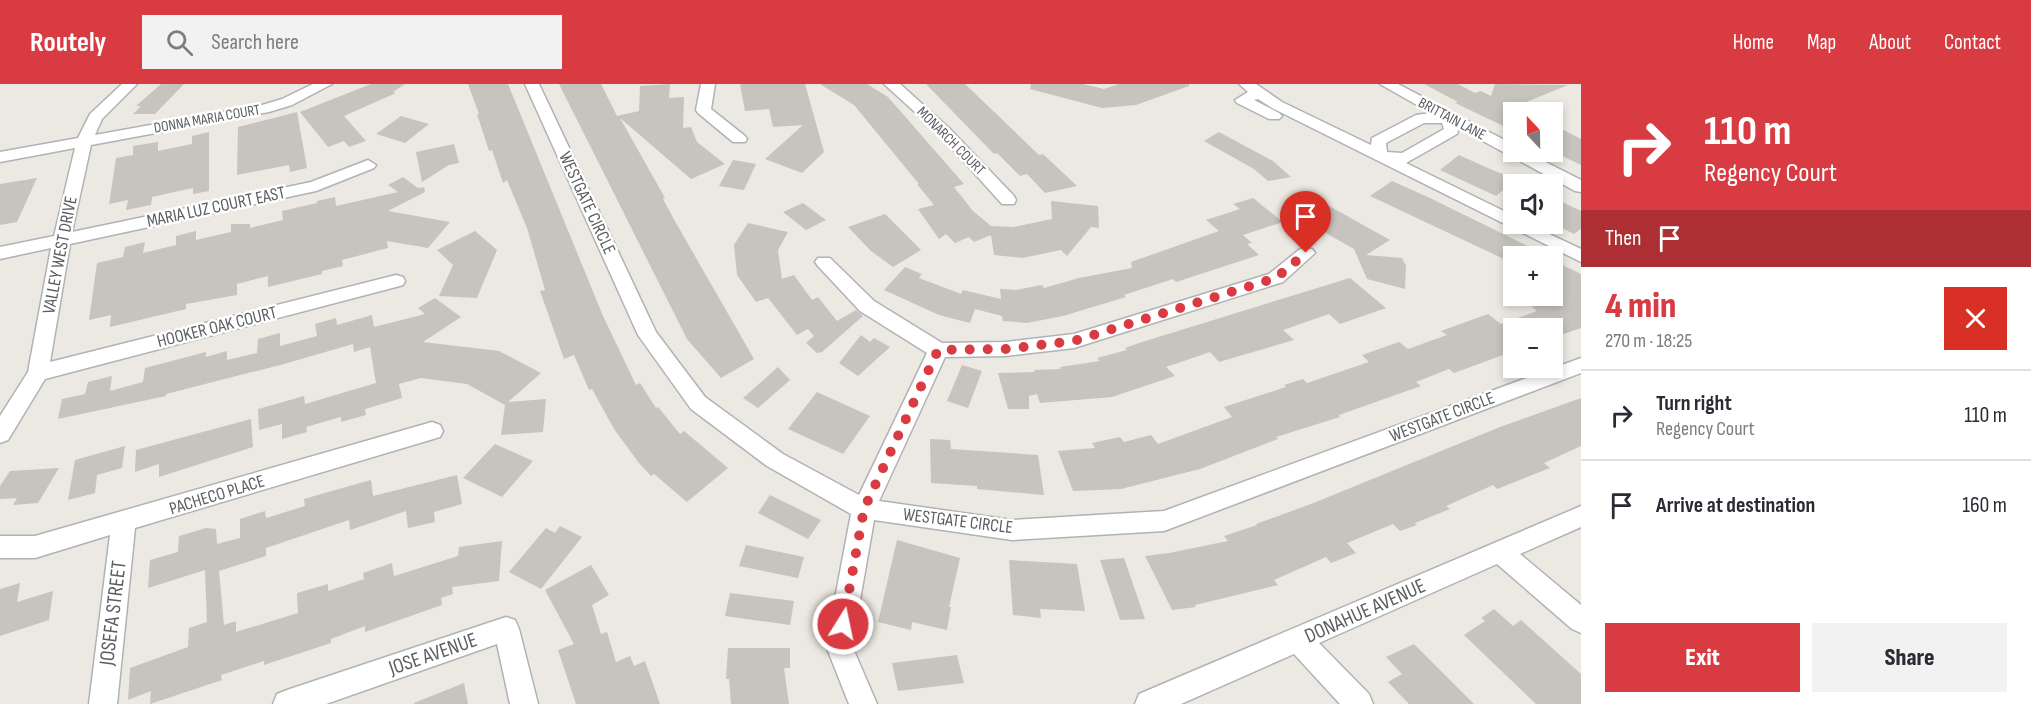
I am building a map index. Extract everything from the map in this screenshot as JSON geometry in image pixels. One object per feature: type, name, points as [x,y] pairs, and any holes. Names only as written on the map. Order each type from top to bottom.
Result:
[{"type":"street","name":"VALLEY WEST DRIVE","points":[[0,434],[38,373],[62,239],[84,142],[95,117],[130,84]]},
{"type":"street","name":"DONNA MARIA COURT","points":[[0,157],[264,109],[287,102],[326,84]]},
{"type":"street","name":"WESTGATE CIRCLE","points":[[532,84],[648,335],[698,403],[775,460],[864,509],[1012,530],[1164,522],[1581,365]]},
{"type":"street","points":[[708,84],[703,110],[740,140]]},
{"type":"street","name":"MONARCH COURT","points":[[891,84],[944,130],[1008,200]]},
{"type":"street","name":"BRITTAIN LANE","points":[[1387,84],[1581,187]]},
{"type":"street","points":[[1253,88],[1242,100],[1367,165],[1380,157],[1406,158],[1452,131],[1449,118],[1421,118],[1378,141],[1380,157]]},
{"type":"street","points":[[1380,157],[1503,218]]},
{"type":"street","name":"MARIA LUZ COURT EAST","points":[[0,253],[316,186],[368,165]]},
{"type":"street","points":[[1536,234],[1581,256]]},
{"type":"street","points":[[824,262],[867,306],[938,350],[1006,349],[1074,341],[1276,278],[1306,253]]},
{"type":"street","name":"HOOKER OAK COURT","points":[[38,373],[396,281]]},
{"type":"street","points":[[863,704],[839,646],[864,509],[938,350]]},
{"type":"street","name":"PACHECO PLACE","points":[[0,547],[35,547],[432,430]]},
{"type":"street","name":"DONAHUE AVENUE","points":[[1149,704],[1581,516]]},
{"type":"street","name":"JOSEFA STREET","points":[[102,704],[124,522]]},
{"type":"street","points":[[1500,551],[1581,621]]},
{"type":"street","name":"JOSE AVENUE","points":[[287,704],[506,628],[524,704]]},
{"type":"street","points":[[1299,640],[1359,704]]},
{"type":"building","points":[[161,84],[184,84],[155,114],[133,114],[141,106],[136,106]]},
{"type":"building","points":[[371,84],[405,84],[393,92],[396,93],[344,116],[366,141],[349,147],[344,141],[328,147],[300,112]]},
{"type":"building","points":[[468,84],[508,84],[603,316],[636,385],[640,383],[656,408],[658,407],[680,434],[684,431],[728,468],[687,502],[654,474],[651,476],[639,463],[614,429],[592,389],[589,390],[574,355],[564,359],[540,291],[545,290],[527,228],[507,180],[503,183],[492,150],[489,151]]},
{"type":"building","points":[[559,84],[601,84],[617,116],[639,111],[640,86],[670,84],[669,98],[684,97],[683,128],[691,127],[697,142],[725,164],[691,179],[620,118],[665,198],[663,199],[676,223],[754,359],[721,378],[687,339]]},
{"type":"building","points":[[740,84],[805,84],[824,152],[802,173],[765,159],[803,125],[773,127],[769,109],[745,111]]},
{"type":"building","points":[[820,84],[867,84],[888,97],[964,184],[954,187],[973,211],[991,226],[1013,227],[1052,219],[1051,201],[1098,206],[1099,228],[1091,227],[1067,256],[1061,250],[1022,258],[994,255],[991,235],[974,242],[969,237],[955,243],[946,234],[939,239],[918,209],[934,205],[917,184],[919,184],[854,105]]},
{"type":"building","points":[[926,84],[965,84],[1039,155],[1043,154],[1077,186],[1045,193],[1027,174],[1020,176],[997,153],[994,154]]},
{"type":"building","points":[[1031,84],[1083,84],[1104,89],[1119,84],[1189,84],[1189,86],[1136,105],[1102,108],[1030,89]]},
{"type":"building","points":[[1424,84],[1458,84],[1475,93],[1481,91],[1491,96],[1495,84],[1568,85],[1526,102],[1503,102],[1503,126],[1455,103],[1458,102]]},
{"type":"building","points":[[297,112],[307,168],[290,172],[289,165],[237,175],[238,127]]},
{"type":"building","points":[[401,116],[429,124],[405,143],[376,134]]},
{"type":"building","points":[[1563,130],[1581,139],[1581,165],[1563,156]]},
{"type":"building","points":[[209,132],[209,191],[193,194],[193,188],[152,197],[151,205],[126,210],[128,200],[109,204],[116,158],[133,155],[133,146],[158,142],[158,151],[192,144],[192,136]]},
{"type":"building","points":[[1219,132],[1273,161],[1291,177],[1268,181],[1254,169],[1204,141]]},
{"type":"building","points":[[454,144],[459,163],[449,165],[422,182],[416,152]]},
{"type":"building","points":[[1459,155],[1503,174],[1503,190],[1496,196],[1440,170]]},
{"type":"building","points":[[733,160],[756,164],[744,190],[719,186]]},
{"type":"building","points":[[403,177],[418,188],[424,187],[425,192],[388,211],[450,222],[428,248],[387,241],[388,248],[342,260],[343,266],[322,271],[322,274],[268,287],[268,276],[237,284],[237,295],[186,304],[186,309],[110,327],[111,315],[89,320],[97,263],[123,257],[125,247],[145,242],[143,253],[176,245],[176,236],[196,231],[196,240],[231,232],[231,224],[250,224],[250,228],[283,220],[282,211],[317,203],[317,201],[335,197],[336,206],[398,192],[388,185]]},
{"type":"building","points":[[37,178],[17,222],[0,225],[0,184]]},
{"type":"building","points":[[1392,181],[1528,246],[1503,246],[1503,259],[1370,196]]},
{"type":"building","points":[[1253,198],[1283,222],[1243,235],[1252,243],[1247,244],[1259,255],[1176,282],[1173,279],[1124,295],[1126,297],[1063,316],[1027,323],[1003,321],[1002,316],[975,309],[970,323],[939,315],[884,290],[905,267],[922,274],[919,278],[961,294],[963,290],[1001,299],[1000,289],[1016,290],[1042,285],[1044,288],[1079,278],[1132,268],[1131,262],[1219,231],[1206,220],[1240,209],[1233,204]]},
{"type":"building","points":[[1563,202],[1581,211],[1581,229],[1574,234],[1563,228]]},
{"type":"building","points":[[803,203],[826,220],[806,230],[783,212]]},
{"type":"building","points":[[1329,206],[1390,240],[1366,255],[1402,258],[1406,266],[1405,289],[1367,279],[1354,249],[1305,221]]},
{"type":"building","points":[[885,214],[921,250],[893,267],[871,251],[848,227]]},
{"type":"building","points":[[748,223],[788,232],[778,250],[782,279],[794,275],[812,300],[818,297],[837,321],[856,310],[863,316],[822,352],[817,353],[806,343],[814,336],[808,329],[797,335],[768,298],[756,302],[737,275],[734,245]]},
{"type":"building","points":[[475,231],[497,250],[477,298],[439,296],[453,265],[437,250]]},
{"type":"building","points":[[1563,265],[1581,274],[1581,328],[1563,334],[1563,318],[1518,318],[1537,311],[1531,306],[1563,306]]},
{"type":"building","points":[[1350,278],[1386,308],[1340,324],[1329,314],[1283,330],[1294,340],[1219,362],[1210,352],[1166,367],[1175,376],[1112,397],[1040,403],[1037,394],[1029,396],[1029,409],[1008,409],[998,373],[1061,369],[1060,367],[1100,361],[1097,358],[1127,350],[1125,348],[1142,342]]},
{"type":"building","points":[[435,298],[461,317],[423,342],[499,351],[541,373],[508,402],[546,399],[543,432],[501,435],[505,405],[467,384],[421,378],[399,384],[402,398],[365,409],[366,415],[341,422],[341,417],[306,427],[307,432],[282,439],[282,424],[259,430],[258,409],[304,396],[305,404],[376,383],[370,347],[354,352],[353,344],[166,394],[166,396],[58,419],[62,399],[85,394],[88,382],[112,376],[110,391],[143,382],[145,368],[206,352],[206,357],[227,351],[227,360],[257,353],[258,339],[280,333],[280,346],[317,336],[315,324],[336,318],[337,325],[372,315],[374,327],[425,314],[418,308]]},
{"type":"building","points":[[1488,314],[1503,323],[1503,355],[1454,373],[1449,369],[1416,382],[1421,386],[1339,415],[1340,417],[1276,437],[1278,439],[1200,469],[1121,489],[1073,491],[1058,451],[1095,448],[1092,443],[1120,437],[1124,442],[1151,435],[1158,444],[1232,417],[1224,407],[1286,387],[1284,385],[1303,379],[1307,383],[1369,362],[1362,355],[1399,342],[1408,349],[1447,335],[1441,331]]},
{"type":"building","points":[[861,335],[870,342],[874,338],[890,347],[858,376],[839,363]]},
{"type":"building","points":[[962,365],[982,371],[968,408],[947,401]]},
{"type":"building","points":[[778,367],[790,380],[758,408],[743,398]]},
{"type":"building","points":[[817,392],[870,416],[843,454],[788,429]]},
{"type":"building","points":[[1581,398],[1581,446],[1544,463],[1550,468],[1497,489],[1493,485],[1446,506],[1450,509],[1415,523],[1417,525],[1400,531],[1393,524],[1347,543],[1356,553],[1331,563],[1326,557],[1274,580],[1278,585],[1195,605],[1196,607],[1172,610],[1145,556],[1228,541],[1224,536],[1311,504],[1500,427]]},
{"type":"building","points":[[251,419],[253,447],[159,477],[159,464],[135,472],[136,450]]},
{"type":"building","points":[[930,439],[950,440],[951,449],[1038,455],[1044,495],[977,489],[977,486],[931,483]]},
{"type":"building","points":[[495,444],[533,461],[502,497],[463,478]]},
{"type":"building","points":[[125,446],[122,468],[97,475],[95,493],[68,500],[75,460]]},
{"type":"building","points":[[59,468],[38,503],[13,505],[17,498],[0,499],[0,486],[10,471]]},
{"type":"building","points":[[457,475],[462,504],[434,512],[435,522],[408,528],[406,511],[350,530],[349,520],[266,548],[266,556],[219,571],[224,625],[236,621],[236,632],[298,613],[297,593],[328,584],[328,591],[364,579],[363,573],[392,563],[394,576],[458,556],[459,547],[502,541],[499,581],[452,587],[453,594],[441,598],[442,605],[365,632],[365,626],[331,639],[331,643],[264,665],[264,661],[221,675],[222,680],[150,704],[151,691],[128,700],[130,668],[188,647],[189,628],[207,622],[205,570],[148,588],[150,560],[178,552],[179,536],[206,528],[216,529],[217,544],[240,538],[240,519],[265,511],[266,518],[305,506],[304,499],[328,492],[371,480],[373,496]]},
{"type":"building","points":[[770,495],[821,520],[808,539],[758,513]]},
{"type":"building","points":[[560,526],[582,537],[541,589],[509,572],[546,528],[555,533]]},
{"type":"building","points":[[897,540],[960,558],[949,607],[951,607],[947,630],[912,622],[911,630],[878,622]]},
{"type":"building","points":[[746,545],[804,557],[798,578],[739,566]]},
{"type":"building","points":[[1124,558],[1145,619],[1120,620],[1100,560]]},
{"type":"building","points":[[1009,560],[1077,564],[1085,611],[1040,609],[1041,618],[1013,615]]},
{"type":"building","points":[[591,565],[609,595],[592,605],[601,634],[607,632],[616,662],[630,656],[634,666],[645,661],[660,704],[576,704],[558,650],[574,644],[545,590]]},
{"type":"building","points":[[20,583],[17,602],[53,591],[49,620],[0,636],[0,589]]},
{"type":"building","points":[[730,593],[794,601],[790,625],[725,616]]},
{"type":"building","points":[[1494,609],[1513,626],[1521,620],[1581,674],[1581,704],[1536,704],[1464,635],[1485,621],[1481,618]]},
{"type":"building","points":[[1414,644],[1474,704],[1409,704],[1388,682],[1402,674],[1386,657]]},
{"type":"building","points":[[728,648],[790,648],[790,668],[784,668],[789,704],[731,704],[729,679],[726,679]]},
{"type":"building","points":[[957,655],[964,683],[898,691],[892,663]]},
{"type":"building","points":[[464,683],[468,704],[414,704],[414,703]]},
{"type":"route","points":[[843,624],[864,509],[938,350],[1006,349],[1074,341],[1276,278],[1306,253]]}]
